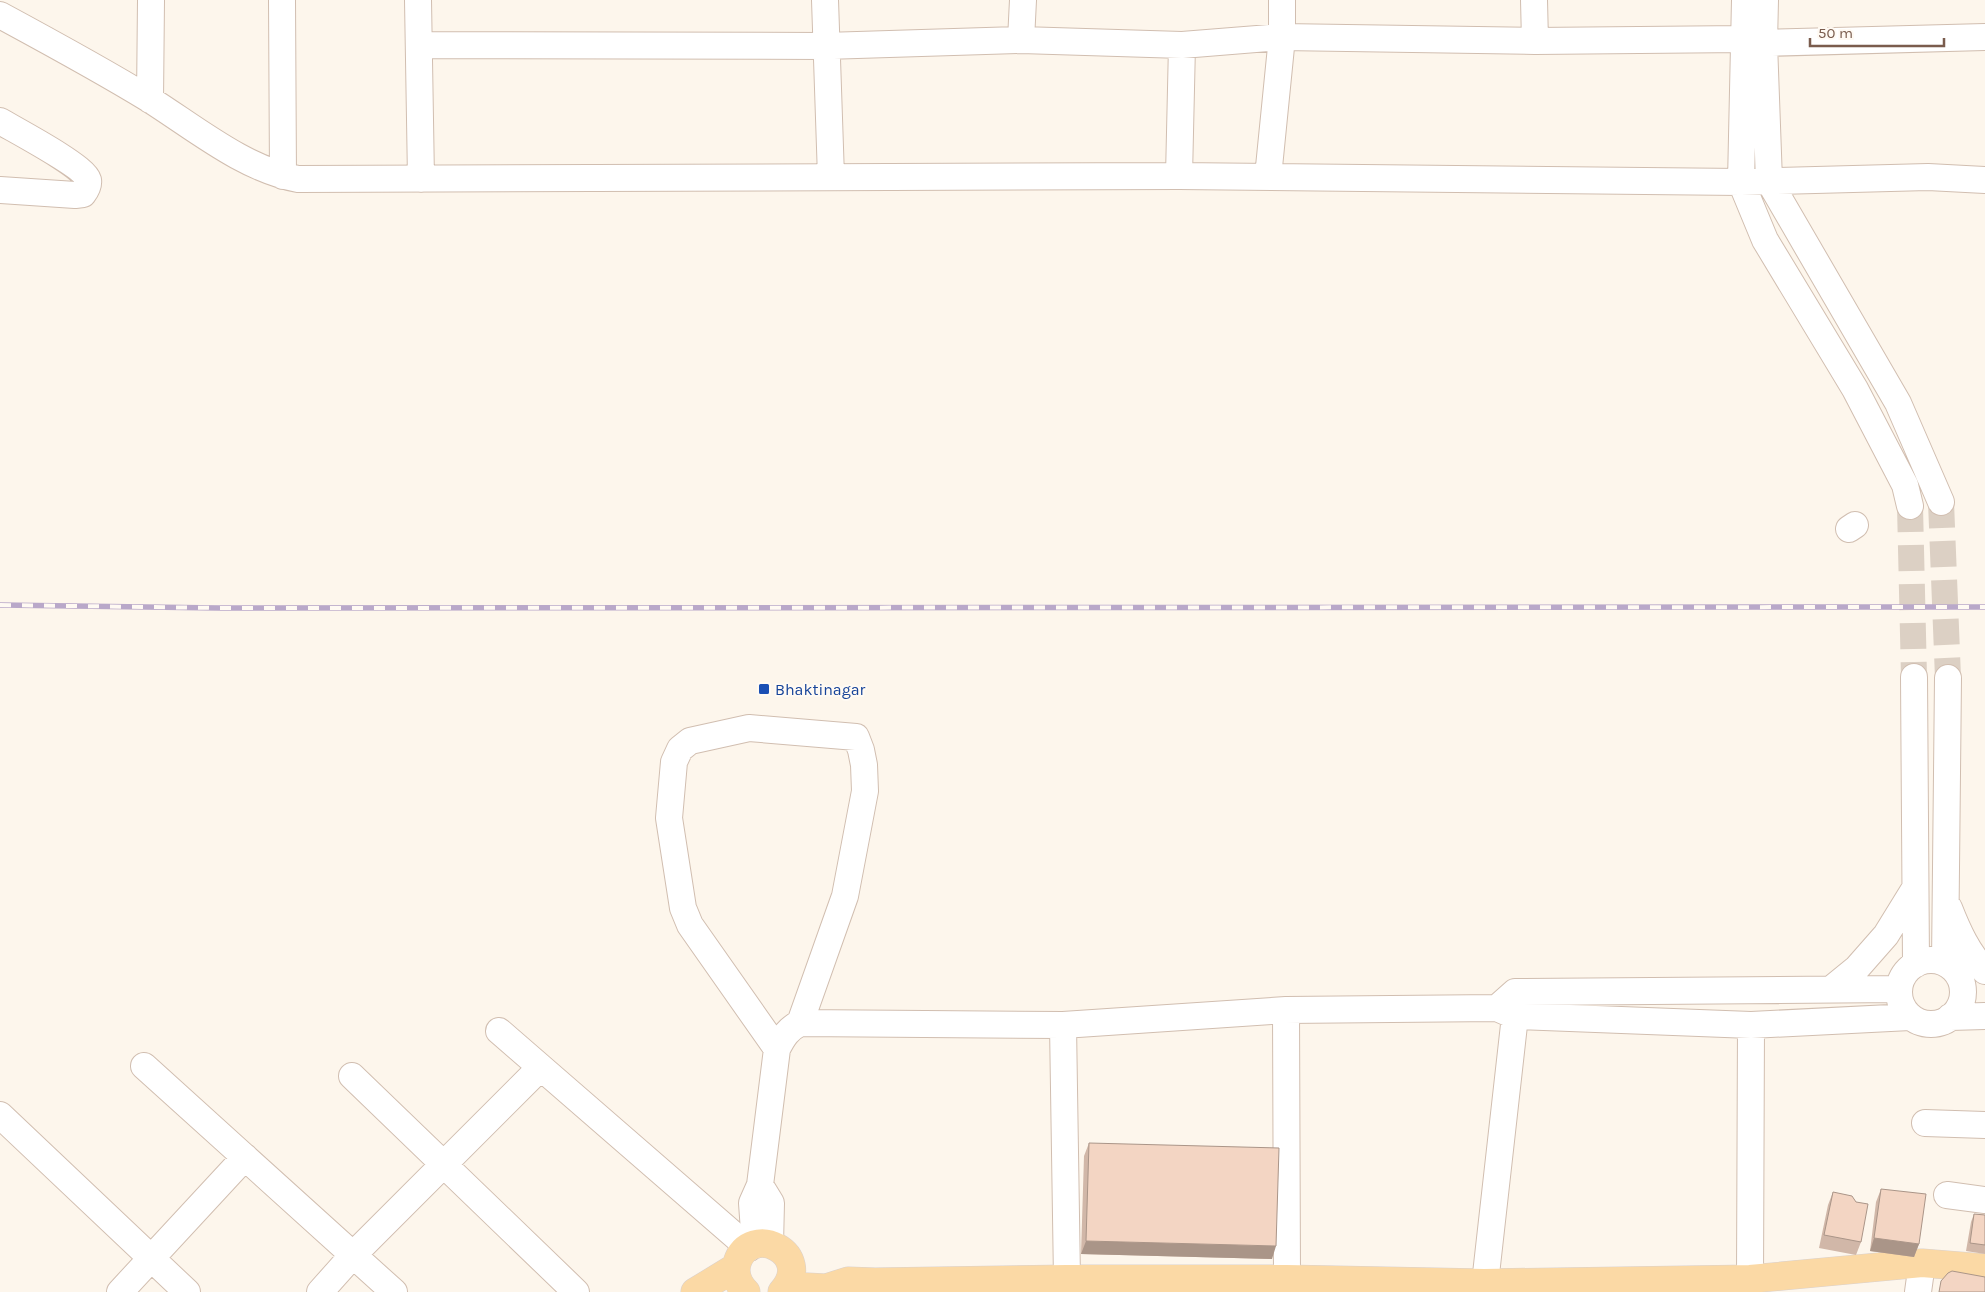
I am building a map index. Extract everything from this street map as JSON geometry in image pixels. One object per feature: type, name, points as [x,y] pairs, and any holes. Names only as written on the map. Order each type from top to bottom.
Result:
[{"type":"main road","points":[[695,1292],[779,1248],[790,1261],[787,1283],[828,1270],[848,1281],[874,1282],[1067,1285],[1287,1279],[1376,1286],[1484,1288],[1750,1279],[1922,1263],[1985,1268]]},
{"type":"street","points":[[150,100],[151,0]]},
{"type":"street","points":[[282,0],[283,176]]},
{"type":"street","points":[[418,0],[421,179]]},
{"type":"street","points":[[825,0],[830,176]]},
{"type":"street","points":[[1021,40],[1023,0]]},
{"type":"street","points":[[1268,177],[1282,37],[1282,0]]},
{"type":"street","points":[[1534,0],[1535,41]]},
{"type":"street","points":[[1745,0],[1754,41],[1769,181],[1898,403],[1941,502]]},
{"type":"street","points":[[1765,0],[1754,41],[1741,182],[1765,240],[1855,389],[1905,485],[1910,506]]},
{"type":"street","points":[[0,15],[100,69],[252,165],[283,176],[317,179],[1179,176],[1741,182],[1928,177],[1985,180]]},
{"type":"street","points":[[420,45],[826,46],[1021,40],[1182,45],[1282,37],[1535,41],[1754,41],[1985,36]]},
{"type":"street","points":[[1179,176],[1182,45]]},
{"type":"street","points":[[0,121],[72,164],[83,172],[88,180],[87,188],[83,194],[75,195],[0,190]]},
{"type":"street","points":[[1914,677],[1916,964]]},
{"type":"street","points":[[1945,963],[1948,678]]},
{"type":"street","points":[[777,1049],[690,925],[683,908],[669,818],[674,762],[680,749],[690,741],[749,728],[856,737],[864,765],[864,791],[845,896],[800,1023]]},
{"type":"street","points":[[1830,990],[1857,968],[1886,935],[1915,888]]},
{"type":"street","points":[[1946,900],[1956,927],[1972,957],[1985,971]]},
{"type":"street","points":[[1926,960],[1945,963],[1974,990],[1962,1000],[1950,1018],[1941,1023],[1930,1024],[1910,1017],[1899,1000],[1899,989],[1902,979],[1907,970],[1916,964],[1926,960]]},
{"type":"street","points":[[745,1267],[752,1203],[760,1185],[777,1049],[786,1032],[800,1023],[1063,1025],[1286,1010],[1509,1005],[1830,990],[1899,989]]},
{"type":"street","points":[[1509,1005],[1751,1025],[1910,1017]]},
{"type":"street","points":[[1484,1288],[1509,1005]]},
{"type":"street","points":[[1286,1010],[1287,1279]]},
{"type":"street","points":[[1950,1018],[1985,1016]]},
{"type":"street","points":[[1063,1025],[1067,1285]]},
{"type":"street","points":[[1750,1279],[1751,1025]]},
{"type":"street","points":[[499,1031],[540,1068],[745,1267]]},
{"type":"street","points":[[144,1066],[394,1292]]},
{"type":"street","points":[[320,1292],[353,1255],[540,1068]]},
{"type":"street","points":[[352,1076],[443,1166],[576,1292]]},
{"type":"street","points":[[0,1115],[187,1292]]},
{"type":"street","points":[[1924,1123],[1985,1125]]},
{"type":"street","points":[[120,1292],[245,1158]]},
{"type":"street","points":[[1947,1195],[1985,1200]]},
{"type":"street","points":[[1918,1292],[1922,1263]]},
{"type":"building","points":[[1089,1143],[1279,1148],[1276,1246],[1086,1241]]},
{"type":"building","points":[[1881,1189],[1926,1194],[1919,1244],[1874,1238]]},
{"type":"building","points":[[1833,1192],[1852,1196],[1856,1202],[1868,1204],[1861,1242],[1824,1235]]},
{"type":"building","points":[[1974,1214],[1985,1215],[1985,1245],[1970,1243]]},
{"type":"building","points":[[1952,1271],[1985,1277],[1985,1292],[1939,1292],[1941,1281]]},
{"type":"tunnel","points":[[1941,502],[1948,678]]},
{"type":"tunnel","points":[[1910,506],[1914,677]]},
{"type":"railway","points":[[0,605],[219,608],[1985,607]]},
{"type":"place","name":"Bhaktinagar","points":[[764,689]]}]
